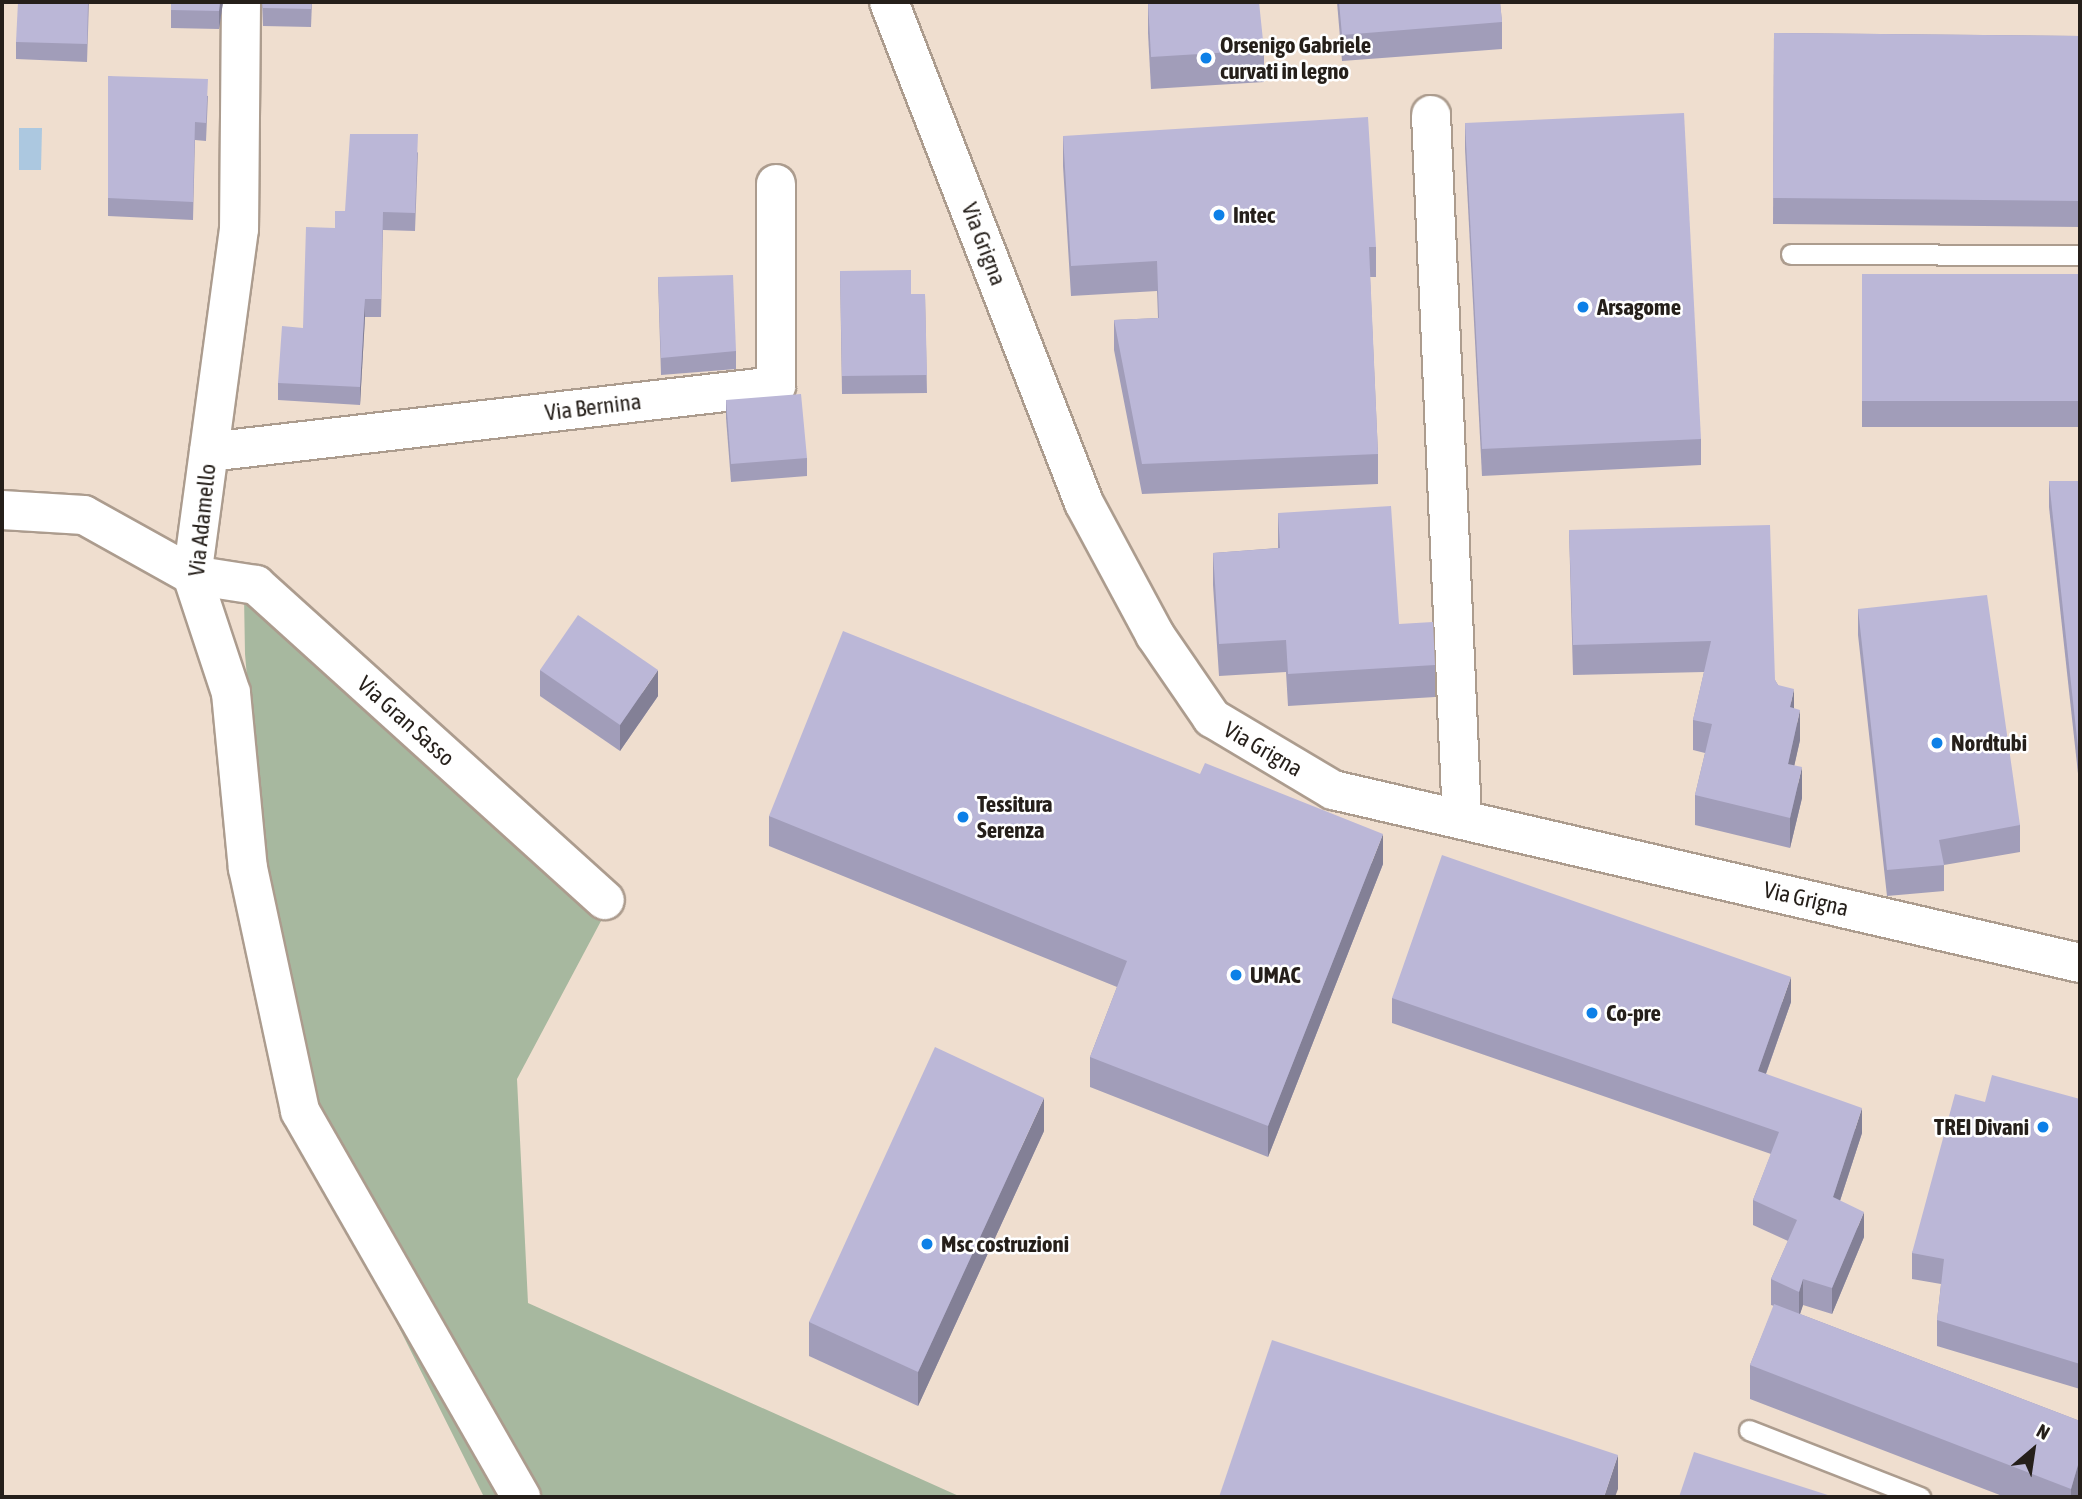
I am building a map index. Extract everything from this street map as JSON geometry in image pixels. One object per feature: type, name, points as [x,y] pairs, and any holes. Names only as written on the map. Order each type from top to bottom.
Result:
[{"type":"street","name":"Via Adamello","points":[[242,2],[239,229],[192,575],[231,692],[248,868],[300,1111],[520,1497]]},
{"type":"street","name":"Via Grigna","points":[[890,2],[1084,503],[1155,635],[1212,719],[1333,790],[2080,963]]},
{"type":"street","points":[[1432,115],[1462,819]]},
{"type":"street","name":"Via Bernina","points":[[209,452],[776,386],[776,184]]},
{"type":"street","points":[[2,510],[84,515],[192,575]]},
{"type":"street","name":"Via Gran Sasso","points":[[192,575],[257,585],[605,900]]},
{"type":"lane","points":[[1791,254],[2080,255]]},
{"type":"lane","points":[[1749,1430],[1920,1497]]},
{"type":"green space","points":[[244,596],[601,921],[517,1079],[528,1303],[961,1497],[484,1497],[283,1096],[245,654]]},
{"type":"water","points":[[19,128],[42,128],[41,170],[19,170]]},
{"type":"building","points":[[18,2],[88,2],[87,44],[16,42]]},
{"type":"building","points":[[171,2],[220,2],[219,11],[171,10]]},
{"type":"building","points":[[262,2],[312,2],[311,9],[263,8]]},
{"type":"building","points":[[1148,2],[1259,2],[1264,50],[1151,57]]},
{"type":"building","points":[[1339,2],[1500,2],[1502,22],[1342,35]]},
{"type":"building","points":[[1774,33],[2080,36],[2080,201],[1773,198]]},
{"type":"building","points":[[108,76],[208,79],[206,123],[195,122],[193,202],[108,198]]},
{"type":"building","name":"Arsagome","points":[[1684,113],[1701,439],[1482,449],[1465,123]]},
{"type":"building","points":[[1368,117],[1376,247],[1369,247],[1378,454],[1142,464],[1114,320],[1159,318],[1157,261],[1071,266],[1063,136]]},
{"type":"building","points":[[350,134],[418,134],[415,213],[383,212],[381,299],[365,299],[360,387],[278,383],[282,326],[303,328],[306,227],[335,228],[335,211],[345,211]]},
{"type":"building","points":[[911,270],[911,294],[925,294],[927,375],[842,376],[840,271]]},
{"type":"building","points":[[1862,274],[2080,274],[2080,401],[1862,401]]},
{"type":"building","points":[[733,275],[736,351],[661,358],[658,277]]},
{"type":"building","points":[[801,394],[807,458],[731,464],[726,400]]},
{"type":"building","points":[[2049,481],[2080,481],[2080,766]]},
{"type":"building","points":[[1391,506],[1399,624],[1433,622],[1435,665],[1288,674],[1286,640],[1219,644],[1213,553],[1280,548],[1278,513]]},
{"type":"building","points":[[1770,525],[1775,680],[1778,685],[1794,689],[1790,707],[1800,710],[1788,764],[1802,767],[1790,818],[1695,795],[1712,724],[1693,720],[1711,641],[1573,645],[1569,530]]},
{"type":"building","name":"Nordtubi","points":[[1987,595],[2020,825],[1939,840],[1944,865],[1887,870],[1858,609]]},
{"type":"building","points":[[578,615],[658,670],[620,725],[540,670]]},
{"type":"building","points":[[843,631],[1200,774],[1205,763],[1383,834],[1268,1126],[1090,1057],[1127,961],[769,816]]},
{"type":"building","name":"Co-pre","points":[[1442,855],[1791,977],[1758,1071],[1862,1108],[1833,1197],[1864,1212],[1832,1288],[1803,1279],[1799,1292],[1771,1279],[1797,1220],[1753,1200],[1779,1132],[1392,998]]},
{"type":"building","name":"Msc costruzioni","points":[[935,1047],[1044,1098],[918,1372],[809,1322]]},
{"type":"building","points":[[1992,1075],[2080,1099],[2080,1364],[1937,1320],[1944,1259],[1912,1253],[1955,1094],[1985,1102]]},
{"type":"building","points":[[1774,1304],[2080,1421],[2080,1458],[2071,1489],[1750,1365]]},
{"type":"building","points":[[1272,1340],[1618,1455],[1604,1497],[1219,1497]]},
{"type":"building","points":[[1694,1452],[1834,1497],[1679,1497]]},
{"type":"place","name":"Orsenigo Gabriele curvati in legno","points":[[1206,58]]},
{"type":"place","name":"Intec","points":[[1219,215]]},
{"type":"place","name":"Arsagome","points":[[1583,307]]},
{"type":"place","name":"Nordtubi","points":[[1937,743]]},
{"type":"place","name":"Tessitura Serenza","points":[[963,817]]},
{"type":"place","name":"UMAC","points":[[1236,975]]},
{"type":"place","name":"Co-pre","points":[[1592,1013]]},
{"type":"place","name":"TREI Divani","points":[[2043,1127]]},
{"type":"place","name":"Msc costruzioni","points":[[927,1244]]}]
